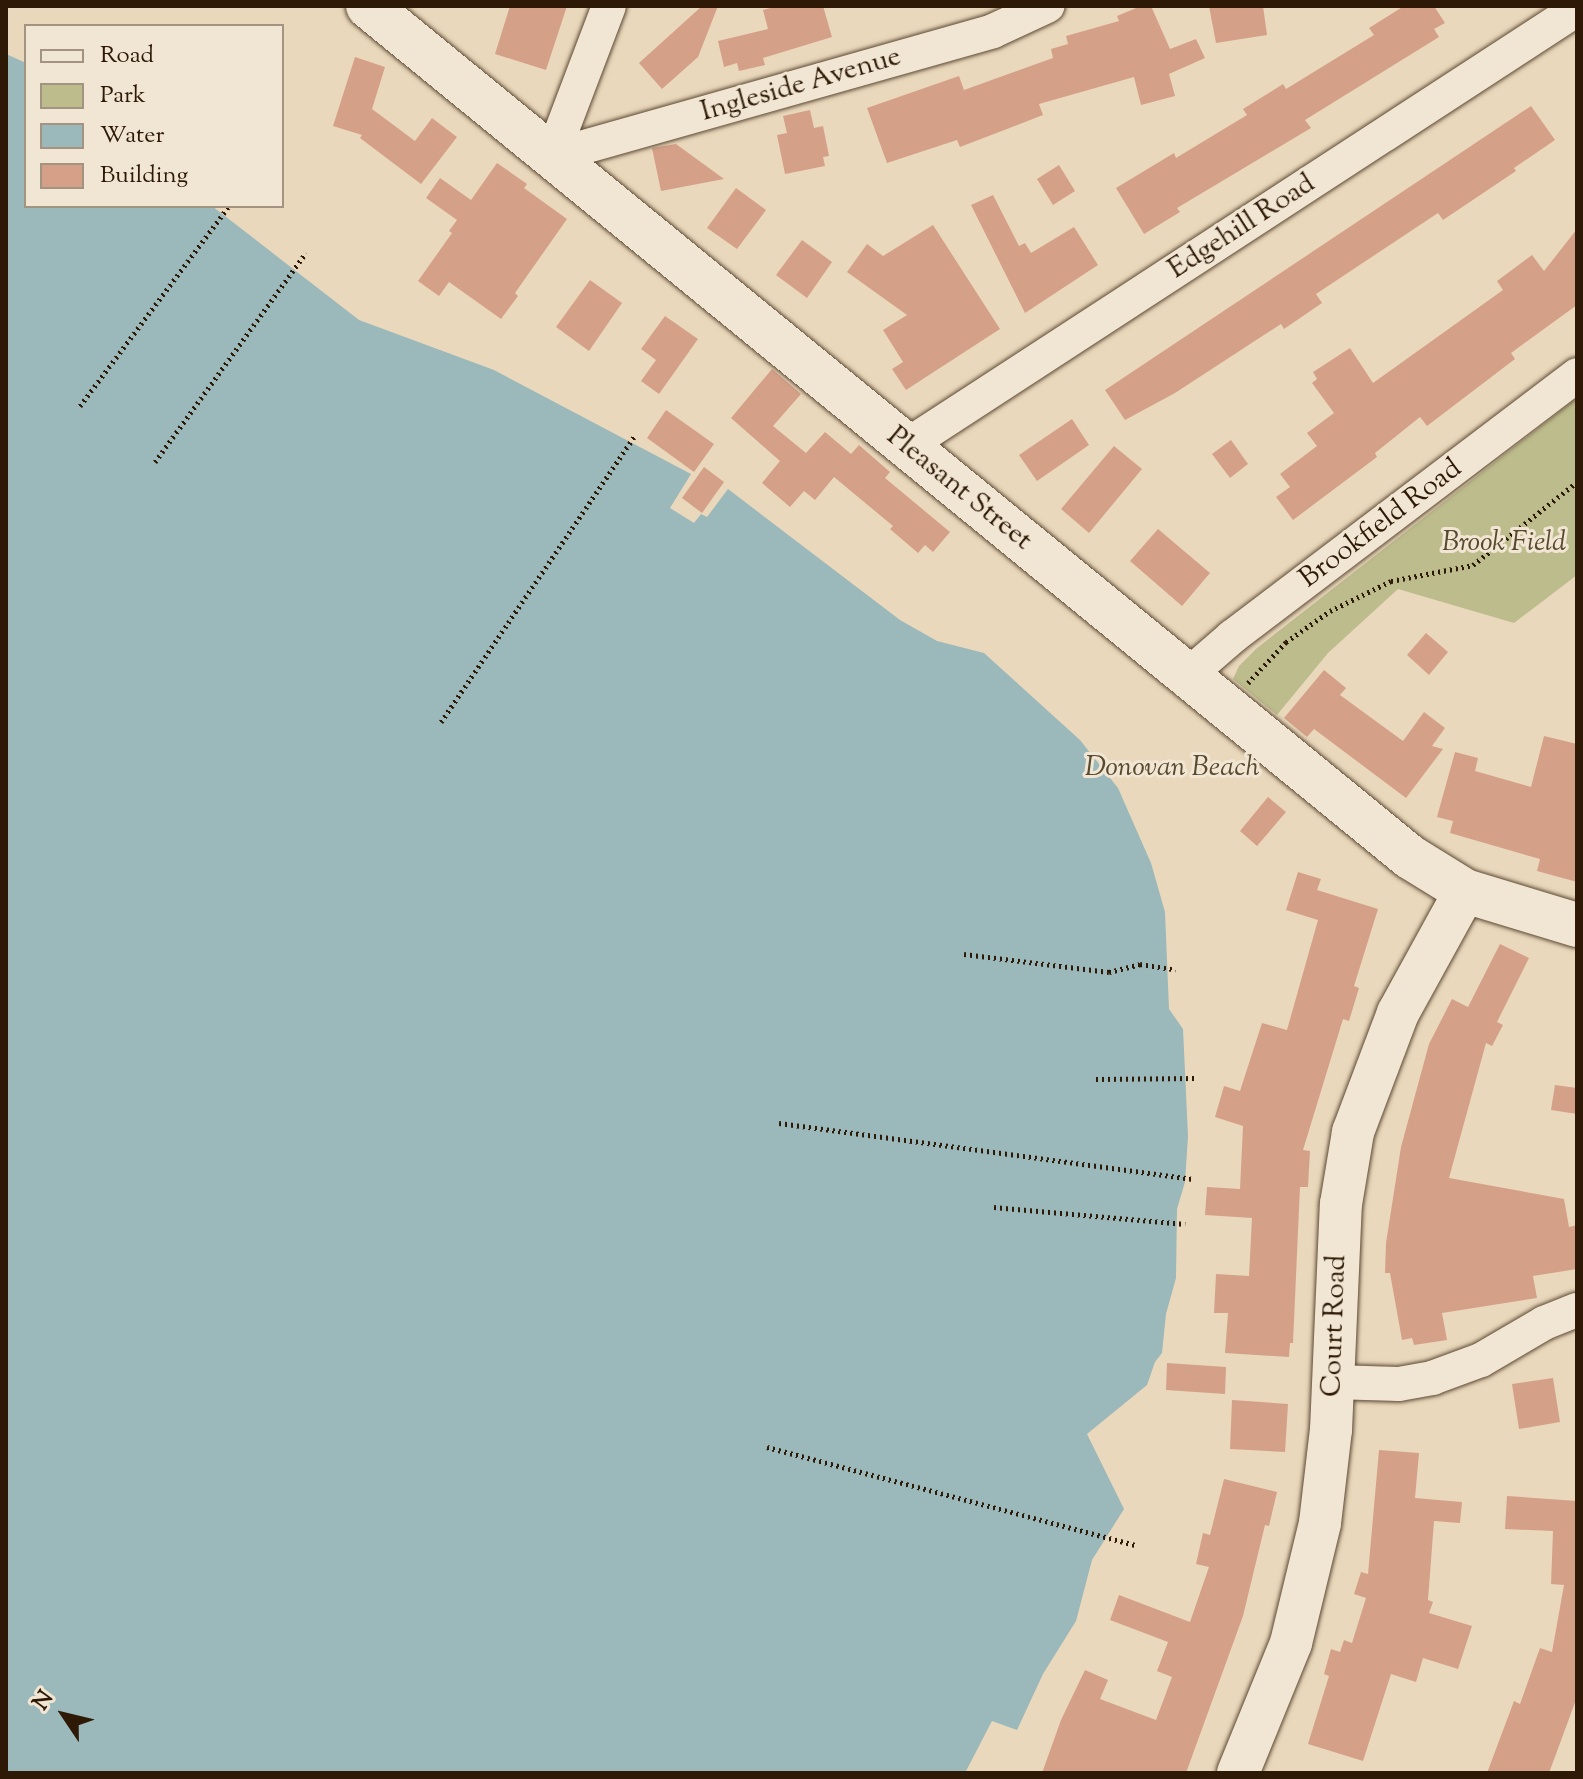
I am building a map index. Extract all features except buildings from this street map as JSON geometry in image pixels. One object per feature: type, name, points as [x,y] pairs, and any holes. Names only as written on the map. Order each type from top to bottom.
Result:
[{"type":"main road","name":"Pleasant Street","points":[[368,6],[1392,843],[1436,875],[1465,891],[1577,925]]},
{"type":"street","points":[[552,156],[609,6]]},
{"type":"street","name":"Ingleside Avenue","points":[[552,156],[993,31],[1047,6]]},
{"type":"street","name":"Edgehill Road","points":[[906,446],[1577,9]]},
{"type":"street","name":"Brookfield Road","points":[[1187,676],[1232,637],[1577,375]]},
{"type":"street","name":"Court Road","points":[[1238,1773],[1274,1690],[1304,1599],[1327,1475],[1339,1227],[1353,1132],[1377,1061],[1398,1013],[1465,891]]},
{"type":"street","points":[[1333,1382],[1399,1384],[1432,1378],[1481,1360],[1544,1323],[1577,1310]]},
{"type":"path","points":[[80,406],[228,208]]},
{"type":"path","points":[[155,462],[306,253]]},
{"type":"path","points":[[441,722],[635,436]]},
{"type":"path","points":[[1244,687],[1286,642],[1330,611],[1391,581],[1473,565],[1577,482]]},
{"type":"path","points":[[964,954],[1109,972],[1140,964],[1176,970]]},
{"type":"path","points":[[1096,1079],[1196,1078]]},
{"type":"path","points":[[779,1123],[1191,1179]]},
{"type":"path","points":[[994,1207],[1185,1224]]},
{"type":"path","points":[[767,1447],[1135,1545]]},
{"type":"green space","name":"Brook Field","points":[[1577,398],[1577,575],[1514,623],[1398,589],[1328,653],[1277,715],[1233,679],[1239,666],[1257,648]]},
{"type":"water","points":[[6,54],[24,62],[24,208],[215,208],[359,320],[494,370],[691,474],[670,508],[694,523],[701,514],[707,517],[728,489],[900,620],[937,641],[984,653],[1080,740],[1118,788],[1151,863],[1165,912],[1169,1009],[1183,1029],[1188,1136],[1185,1182],[1177,1209],[1176,1278],[1166,1314],[1162,1353],[1155,1362],[1147,1385],[1087,1434],[1124,1509],[1092,1560],[1076,1621],[1043,1674],[1017,1730],[992,1721],[965,1773],[6,1773]]},
{"type":"park label","name":"Donovan Beach","points":[[1172,768]]}]
